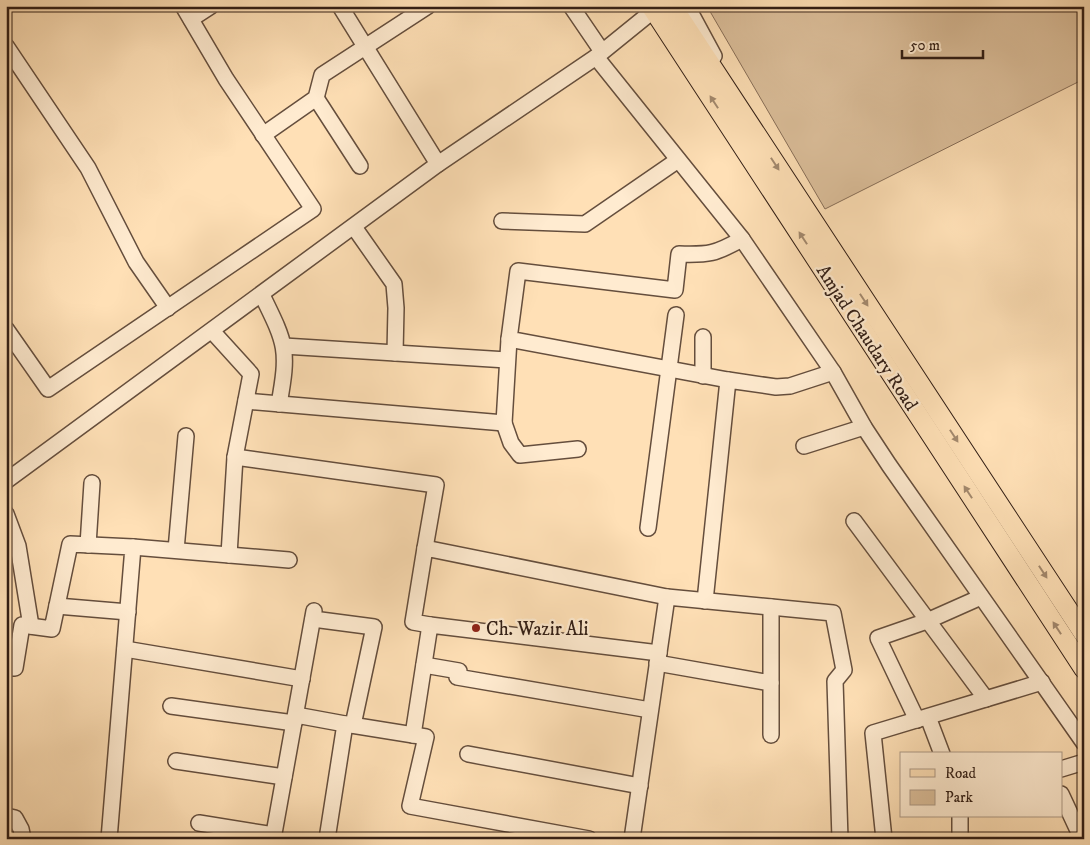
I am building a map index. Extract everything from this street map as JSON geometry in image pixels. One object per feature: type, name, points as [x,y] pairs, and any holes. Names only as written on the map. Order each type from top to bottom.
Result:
[{"type":"main road","name":"Amjad Chaudary Road","points":[[659,8],[758,139],[1084,634]]},
{"type":"main road","name":"Amjad Chaudary Road","points":[[659,8],[1084,669]]},
{"type":"street","points":[[6,329],[48,389],[313,209],[263,135],[187,13],[211,6]]},
{"type":"street","points":[[340,6],[438,164]]},
{"type":"street","points":[[263,135],[316,98],[322,75],[428,6]]},
{"type":"street","points":[[571,6],[598,54],[678,160],[742,239],[833,372],[864,427],[1084,743]]},
{"type":"street","points":[[687,6],[758,139]]},
{"type":"street","points":[[6,481],[438,164],[598,54],[659,8]]},
{"type":"street","points":[[6,46],[88,168],[136,262],[168,308]]},
{"type":"street","points":[[316,98],[360,166]]},
{"type":"street","points":[[502,221],[585,224],[678,160]]},
{"type":"street","points":[[354,227],[394,284],[396,308],[395,353]]},
{"type":"street","points":[[578,449],[520,455],[511,443],[504,423],[509,339],[518,271],[675,290],[678,254],[707,255],[719,252],[742,239]]},
{"type":"street","points":[[262,295],[284,346],[284,375],[279,404]]},
{"type":"street","points":[[648,528],[676,315]]},
{"type":"street","points":[[212,331],[251,374],[235,457],[229,555]]},
{"type":"street","points":[[703,336],[703,376]]},
{"type":"street","points":[[509,339],[703,376],[776,387],[790,386],[833,372]]},
{"type":"street","points":[[284,346],[508,360]]},
{"type":"street","points":[[705,601],[728,380]]},
{"type":"street","points":[[246,401],[504,423]]},
{"type":"street","points":[[804,446],[864,427]]},
{"type":"street","points":[[176,550],[186,436]]},
{"type":"street","points":[[235,457],[436,485],[413,622],[658,658],[772,683]]},
{"type":"street","points":[[88,545],[92,483]]},
{"type":"street","points":[[6,514],[18,546],[31,626]]},
{"type":"street","points":[[854,520],[986,699]]},
{"type":"street","points":[[6,668],[16,668],[22,625],[52,629],[70,544],[176,550],[290,560]]},
{"type":"street","points":[[109,839],[133,547]]},
{"type":"street","points":[[425,548],[666,597],[833,613],[844,670],[835,681],[840,839]]},
{"type":"street","points":[[632,839],[666,597]]},
{"type":"street","points":[[941,752],[878,638],[927,621],[981,597]]},
{"type":"street","points":[[57,606],[128,612]]},
{"type":"street","points":[[771,607],[772,735]]},
{"type":"street","points":[[199,823],[273,837],[314,615],[374,628],[349,725],[327,839]]},
{"type":"street","points":[[413,735],[430,625]]},
{"type":"street","points":[[125,649],[302,679]]},
{"type":"street","points":[[424,664],[460,671],[457,677],[650,710]]},
{"type":"street","points":[[884,839],[873,733],[1042,682]]},
{"type":"street","points":[[172,706],[349,725],[426,737],[410,806],[588,839]]},
{"type":"street","points":[[468,754],[640,786]]},
{"type":"street","points":[[176,761],[284,777]]},
{"type":"street","points":[[1062,769],[1084,762]]},
{"type":"street","points":[[1062,796],[1082,839]]},
{"type":"street","points":[[6,816],[15,818],[22,829],[23,839]]},
{"type":"street","points":[[960,818],[960,839]]},
{"type":"green space","points":[[709,6],[1084,6],[1084,79],[825,209],[708,8]]},
{"type":"place","name":"Ch. Wazir Ali","points":[[476,628]]}]
